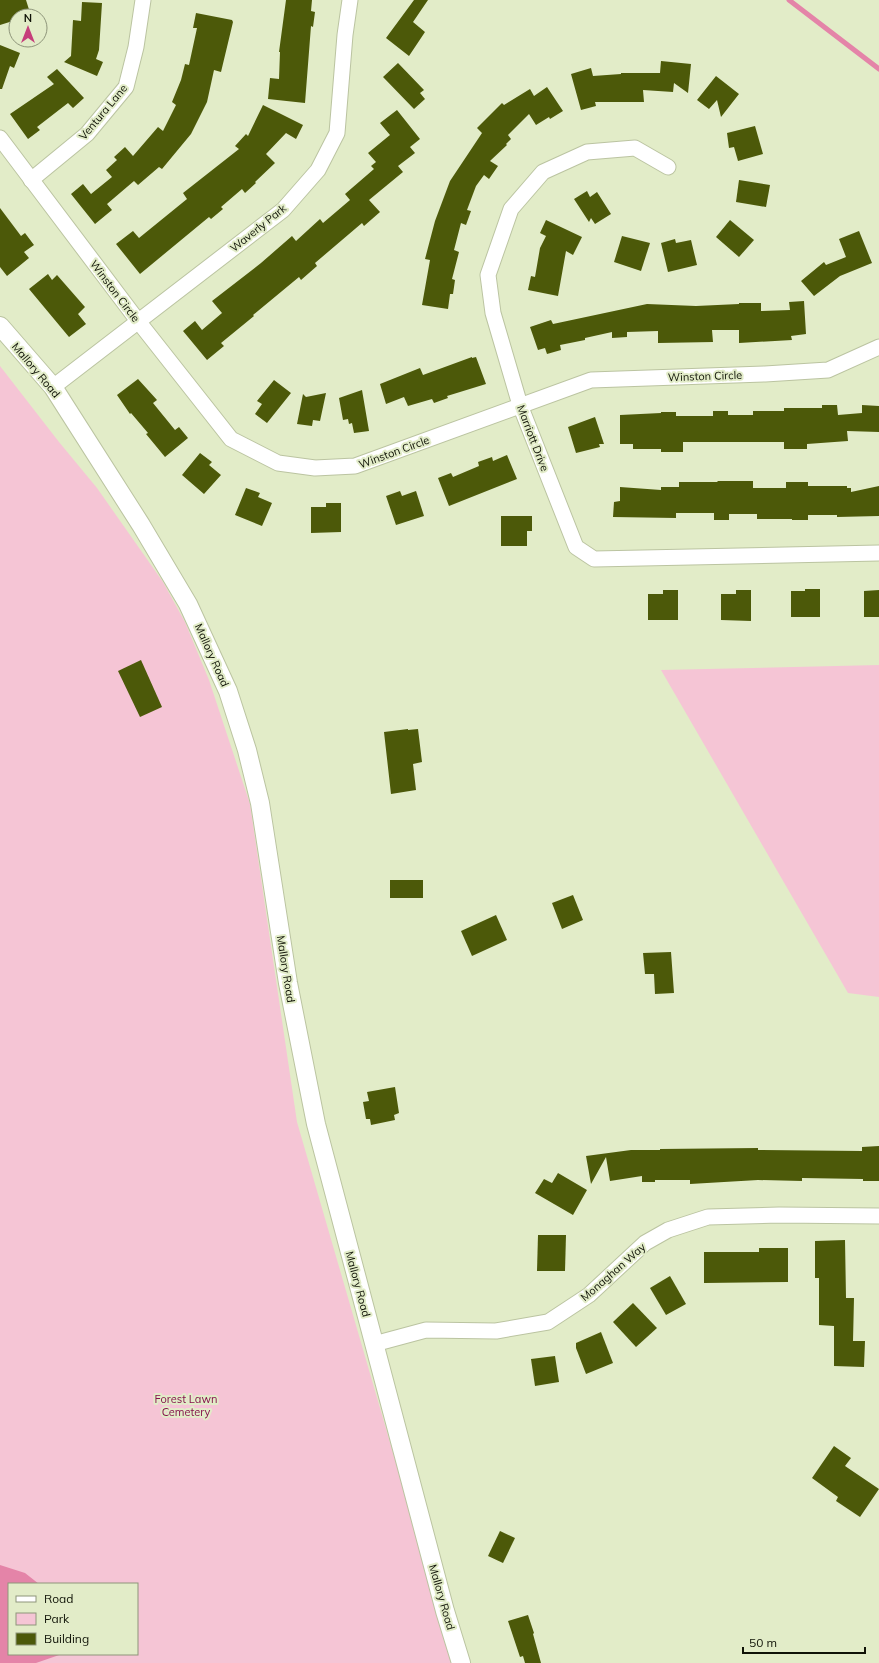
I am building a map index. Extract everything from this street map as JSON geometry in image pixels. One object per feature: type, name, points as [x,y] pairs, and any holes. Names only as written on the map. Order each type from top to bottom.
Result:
[{"type":"street","name":"Ventura Lane","points":[[31,180],[87,134],[126,87],[136,47],[143,0]]},
{"type":"street","name":"Waverly Park","points":[[53,387],[283,210],[318,170],[337,132],[345,35],[350,0]]},
{"type":"street","name":"Winston Circle","points":[[0,138],[138,321],[231,439],[278,463],[315,468],[354,466],[592,380],[765,374],[828,370],[879,347]]},
{"type":"street","name":"Marriott Drive","points":[[668,167],[635,148],[586,152],[543,172],[511,209],[488,274],[492,313],[520,405],[576,547],[594,559],[879,553]]},
{"type":"street","name":"Mallory Road","points":[[0,326],[53,387],[141,525],[188,604],[232,703],[248,750],[260,803],[288,983],[316,1124],[445,1611],[461,1663]]},
{"type":"street","name":"Monaghan Way","points":[[374,1344],[426,1330],[496,1331],[548,1322],[589,1295],[645,1243],[668,1230],[708,1217],[778,1215],[879,1216]]},
{"type":"green space","name":"Forest Lawn Cemetery","points":[[0,366],[97,488],[163,582],[185,622],[209,680],[250,804],[297,1122],[454,1663],[0,1663]]},
{"type":"green space","points":[[879,665],[879,997],[848,993],[661,670]]},
{"type":"shaded area","points":[[0,1565],[25,1573],[38,1583],[8,1583],[8,1655],[59,1655],[36,1663],[0,1663]]},
{"type":"building","points":[[0,0],[26,0],[28,8],[8,8],[8,22],[0,25]]},
{"type":"building","points":[[286,0],[312,0],[311,11],[315,12],[313,27],[311,26],[305,103],[268,99],[270,78],[279,79],[279,52]]},
{"type":"building","points":[[414,0],[428,0],[413,22],[425,32],[409,56],[386,38]]},
{"type":"building","points":[[82,2],[102,3],[99,50],[96,59],[103,62],[97,76],[64,62],[71,56],[73,20],[81,21]]},
{"type":"building","points":[[196,13],[232,20],[233,22],[221,72],[214,70],[207,102],[191,134],[162,169],[159,167],[138,185],[134,181],[107,204],[112,210],[95,224],[71,194],[83,184],[91,194],[112,177],[106,170],[117,160],[114,157],[125,147],[133,156],[158,127],[163,131],[176,105],[172,102],[181,80],[185,64],[189,65],[197,28],[193,28]]},
{"type":"building","points":[[0,45],[20,53],[14,68],[10,66],[2,89],[0,89]]},
{"type":"building","points":[[661,61],[691,64],[688,93],[674,83],[673,92],[643,90],[644,102],[595,102],[596,106],[581,110],[571,74],[591,68],[593,76],[621,73],[660,73]]},
{"type":"building","points":[[398,63],[424,90],[420,93],[425,99],[414,109],[383,77]]},
{"type":"building","points":[[57,69],[84,98],[73,108],[68,103],[37,127],[40,130],[28,139],[10,114],[54,84],[47,77]]},
{"type":"building","points":[[716,76],[739,94],[721,117],[717,100],[709,109],[697,100]]},
{"type":"building","points":[[547,87],[563,111],[536,125],[529,114],[508,135],[511,139],[506,144],[507,145],[490,161],[498,166],[489,179],[484,175],[476,186],[467,210],[471,211],[466,225],[461,223],[454,250],[459,252],[452,279],[455,280],[453,294],[450,294],[448,309],[422,305],[430,260],[425,259],[435,221],[450,181],[482,133],[477,128],[502,103],[504,105],[530,89],[534,96]]},
{"type":"building","points":[[263,105],[303,125],[296,139],[286,133],[266,154],[275,163],[255,182],[256,183],[245,193],[242,189],[221,207],[223,209],[211,219],[209,217],[140,274],[116,244],[133,231],[139,238],[187,199],[183,193],[239,149],[235,146],[246,134],[248,136]]},
{"type":"building","points":[[397,110],[420,139],[410,147],[415,153],[398,166],[403,172],[369,200],[380,212],[364,226],[362,223],[315,263],[317,266],[301,280],[299,277],[253,315],[254,316],[221,343],[224,346],[207,360],[183,331],[195,321],[202,330],[222,313],[212,301],[261,263],[292,236],[296,241],[320,219],[323,223],[350,200],[345,194],[374,169],[371,166],[376,162],[368,153],[390,135],[380,123]]},
{"type":"building","points":[[755,126],[763,154],[738,161],[734,147],[729,148],[727,133]]},
{"type":"building","points":[[739,180],[770,185],[766,207],[736,202]]},
{"type":"building","points":[[587,191],[590,197],[597,192],[611,214],[595,224],[591,218],[589,222],[574,199]]},
{"type":"building","points":[[0,208],[21,236],[25,233],[34,245],[24,252],[29,258],[7,276],[0,267]]},
{"type":"building","points":[[546,220],[582,237],[573,255],[566,251],[558,296],[528,290],[531,276],[535,277],[540,248],[546,236],[540,233]]},
{"type":"building","points":[[730,220],[754,240],[739,257],[716,237]]},
{"type":"building","points":[[859,231],[872,263],[840,276],[814,296],[801,281],[824,262],[826,265],[846,257],[839,239]]},
{"type":"building","points":[[622,236],[650,243],[641,271],[614,262]]},
{"type":"building","points":[[675,239],[676,243],[691,240],[697,265],[668,272],[661,243]]},
{"type":"building","points":[[48,274],[52,280],[57,275],[85,307],[78,314],[86,324],[69,337],[29,289]]},
{"type":"building","points":[[804,301],[806,334],[791,336],[792,340],[739,343],[739,330],[712,330],[713,342],[658,343],[658,331],[627,332],[627,337],[612,338],[612,332],[585,338],[585,340],[560,345],[561,350],[547,354],[545,348],[538,350],[530,327],[551,320],[553,324],[647,304],[696,306],[761,303],[761,311],[790,310],[789,302]]},
{"type":"building","points":[[472,357],[476,357],[486,384],[447,396],[448,398],[434,403],[432,399],[408,406],[404,397],[386,404],[380,384],[420,368],[423,375]]},
{"type":"building","points":[[138,379],[157,400],[153,403],[175,430],[179,427],[188,438],[165,457],[146,434],[148,433],[131,413],[130,414],[117,395]]},
{"type":"building","points":[[274,380],[291,393],[267,423],[255,414],[262,404],[257,401]]},
{"type":"building","points":[[362,390],[369,431],[354,433],[352,423],[349,424],[348,419],[343,420],[339,398]]},
{"type":"building","points":[[326,393],[320,421],[313,420],[312,426],[297,424],[303,394],[306,397]]},
{"type":"building","points":[[822,405],[837,405],[838,415],[862,413],[862,405],[879,406],[879,432],[847,431],[848,441],[807,444],[807,449],[784,449],[784,442],[683,442],[683,452],[661,452],[661,449],[633,449],[633,444],[620,444],[620,415],[676,412],[676,416],[713,416],[713,411],[728,411],[728,415],[753,415],[753,411],[784,411],[784,408],[822,408]]},
{"type":"building","points":[[595,417],[604,444],[599,444],[600,447],[576,453],[568,427]]},
{"type":"building","points":[[200,453],[212,462],[209,465],[221,475],[204,494],[182,475]]},
{"type":"building","points":[[507,455],[517,479],[449,506],[438,478],[451,473],[453,477],[479,466],[478,462],[492,457],[493,461]]},
{"type":"building","points":[[717,481],[753,481],[753,488],[786,488],[786,482],[808,482],[808,486],[847,486],[847,488],[851,488],[851,492],[879,486],[879,516],[837,517],[837,515],[808,515],[808,520],[792,520],[757,519],[757,514],[729,514],[729,520],[714,520],[714,513],[676,513],[676,518],[613,517],[614,502],[620,501],[620,487],[661,490],[661,487],[679,487],[679,482],[718,482]]},
{"type":"building","points":[[246,488],[260,493],[258,497],[272,503],[262,526],[235,515]]},
{"type":"building","points":[[400,491],[402,496],[416,491],[424,516],[396,525],[386,496]]},
{"type":"building","points":[[326,503],[341,503],[341,532],[311,533],[311,507],[326,507]]},
{"type":"building","points":[[501,516],[532,516],[532,531],[527,531],[527,546],[501,546]]},
{"type":"building","points":[[805,589],[820,589],[820,617],[791,617],[791,591],[805,591]]},
{"type":"building","points":[[663,590],[678,590],[678,620],[648,620],[648,594],[663,594]]},
{"type":"building","points":[[736,590],[751,590],[751,621],[721,620],[721,594],[736,594]]},
{"type":"building","points":[[879,590],[879,617],[864,617],[864,591]]},
{"type":"building","points":[[141,660],[162,707],[140,717],[118,671]]},
{"type":"building","points":[[418,729],[422,762],[413,764],[416,790],[391,794],[384,732]]},
{"type":"building","points":[[390,880],[423,880],[423,898],[390,898]]},
{"type":"building","points":[[573,895],[583,920],[562,929],[552,903]]},
{"type":"building","points":[[496,915],[507,940],[472,956],[461,931]]},
{"type":"building","points":[[671,952],[674,993],[655,994],[654,974],[645,974],[643,953]]},
{"type":"building","points":[[395,1087],[399,1113],[394,1115],[395,1120],[371,1125],[370,1119],[366,1119],[363,1102],[369,1101],[367,1092]]},
{"type":"building","points":[[879,1146],[879,1181],[863,1181],[863,1179],[802,1178],[802,1181],[758,1180],[690,1184],[690,1180],[655,1180],[655,1182],[642,1182],[642,1176],[610,1181],[606,1157],[591,1184],[586,1156],[631,1150],[660,1149],[758,1148],[758,1150],[862,1151],[862,1147]]},
{"type":"building","points":[[558,1173],[587,1190],[573,1215],[535,1193],[544,1179],[552,1183]]},
{"type":"building","points":[[538,1235],[566,1235],[565,1271],[537,1271]]},
{"type":"building","points":[[845,1240],[846,1298],[854,1298],[853,1341],[865,1341],[864,1367],[834,1366],[834,1326],[819,1325],[819,1278],[815,1278],[815,1241]]},
{"type":"building","points":[[759,1248],[788,1248],[788,1282],[704,1283],[704,1252],[759,1252]]},
{"type":"building","points":[[670,1276],[686,1304],[666,1315],[650,1288]]},
{"type":"building","points":[[633,1303],[657,1328],[636,1347],[613,1322]]},
{"type":"building","points":[[601,1332],[613,1363],[586,1374],[576,1348],[576,1343]]},
{"type":"building","points":[[555,1356],[559,1382],[535,1386],[531,1359]]},
{"type":"building","points":[[834,1446],[851,1458],[845,1466],[879,1489],[860,1517],[836,1501],[838,1497],[812,1478]]},
{"type":"building","points":[[500,1531],[515,1538],[503,1563],[488,1556]]},
{"type":"building","points":[[528,1615],[541,1663],[525,1663],[523,1656],[520,1657],[508,1621]]},
{"type":"waterway","points":[[789,0],[879,69]]}]
